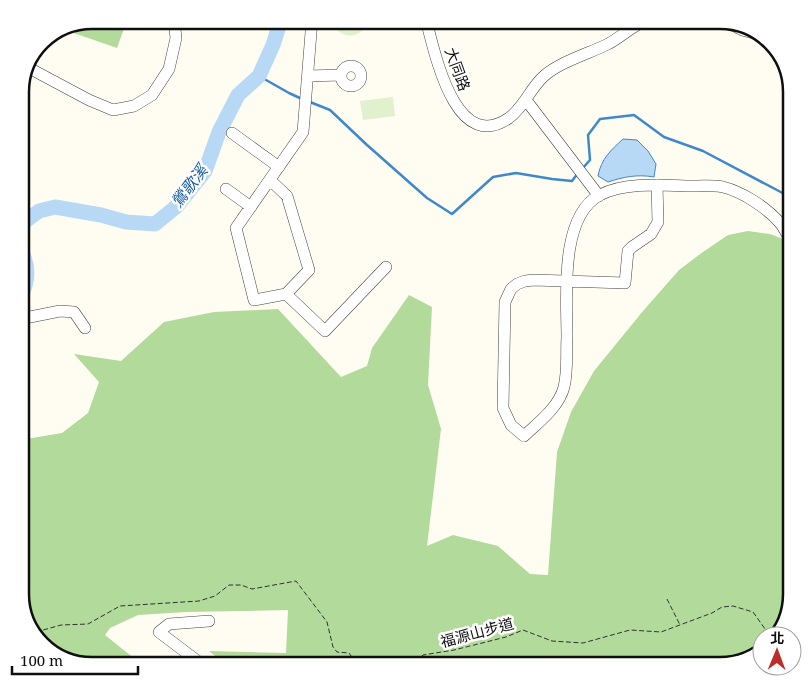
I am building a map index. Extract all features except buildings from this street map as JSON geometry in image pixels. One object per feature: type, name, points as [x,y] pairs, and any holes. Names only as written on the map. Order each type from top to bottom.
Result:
[{"type":"street","points":[[33,70],[89,100],[113,110],[134,106],[152,95],[169,69],[176,38],[175,29]]},
{"type":"street","points":[[270,180],[287,196],[309,270],[286,294],[254,300],[236,228],[303,132],[311,29]]},
{"type":"street","name":"大同路","points":[[429,29],[451,96],[467,119],[478,125],[501,122],[510,117],[526,100],[542,77],[556,68],[609,43],[629,29]]},
{"type":"street","points":[[308,76],[341,75]]},
{"type":"street","points":[[526,100],[599,196]]},
{"type":"street","points":[[232,133],[279,166]]},
{"type":"street","points":[[657,185],[658,222],[651,234],[628,251],[625,283],[568,282],[525,282],[516,284],[511,289],[505,302],[503,408],[511,424],[524,436],[557,402],[564,387],[568,282],[568,252],[572,233],[580,216],[590,202],[599,196],[621,189],[640,186],[657,185],[722,187],[749,197],[780,223],[783,228]]},
{"type":"street","points":[[226,189],[251,208]]},
{"type":"street","points":[[286,294],[325,330],[386,266]]},
{"type":"street","points":[[29,317],[60,311],[74,312],[85,328]]},
{"type":"street","points":[[192,657],[159,632],[169,624],[209,621]]},
{"type":"path","points":[[41,631],[61,625],[88,624],[120,606],[199,601],[216,596],[230,585],[252,588],[296,581],[326,622],[333,647],[337,652],[349,652],[352,657]]},
{"type":"path","points":[[666,599],[681,626]]},
{"type":"path","name":"福源山步道","points":[[421,657],[423,654],[454,650],[506,637],[523,630],[552,641],[583,643],[630,630],[661,632],[681,626],[722,608],[733,606],[753,612],[763,626]]},
{"type":"green space","points":[[92,29],[124,29],[117,48],[72,32]]},
{"type":"green space","points":[[336,29],[364,29],[356,35],[344,34]]},
{"type":"green space","points":[[393,97],[395,116],[363,120],[360,101]]},
{"type":"green space","points":[[748,231],[770,234],[783,239],[782,607],[775,626],[752,626],[752,648],[748,651],[733,656],[720,657],[217,657],[209,651],[286,653],[288,610],[138,615],[110,628],[105,635],[132,657],[92,657],[71,654],[60,649],[50,642],[35,622],[29,599],[29,438],[62,433],[88,413],[99,382],[74,354],[121,361],[164,322],[214,312],[278,309],[341,377],[367,366],[372,348],[409,295],[432,307],[428,385],[441,429],[427,546],[453,535],[498,546],[530,574],[548,575],[557,452],[571,412],[594,371],[643,311],[679,270],[728,235]]},
{"type":"water","points":[[623,139],[637,140],[648,151],[656,164],[654,177],[630,176],[608,182],[598,176],[604,160]]},
{"type":"waterway","name":"鶯歌溪","points":[[29,218],[39,211],[55,207],[101,215],[126,222],[155,224],[177,206],[205,171],[219,132],[238,95],[259,76],[278,29]]},
{"type":"waterway","points":[[259,76],[302,99]]},
{"type":"waterway","points":[[310,102],[330,110],[427,198],[452,214],[493,177],[516,173],[572,181],[578,173]]},
{"type":"waterway","points":[[582,169],[590,160],[588,135],[600,119],[634,115],[664,137],[703,151],[783,193]]}]
